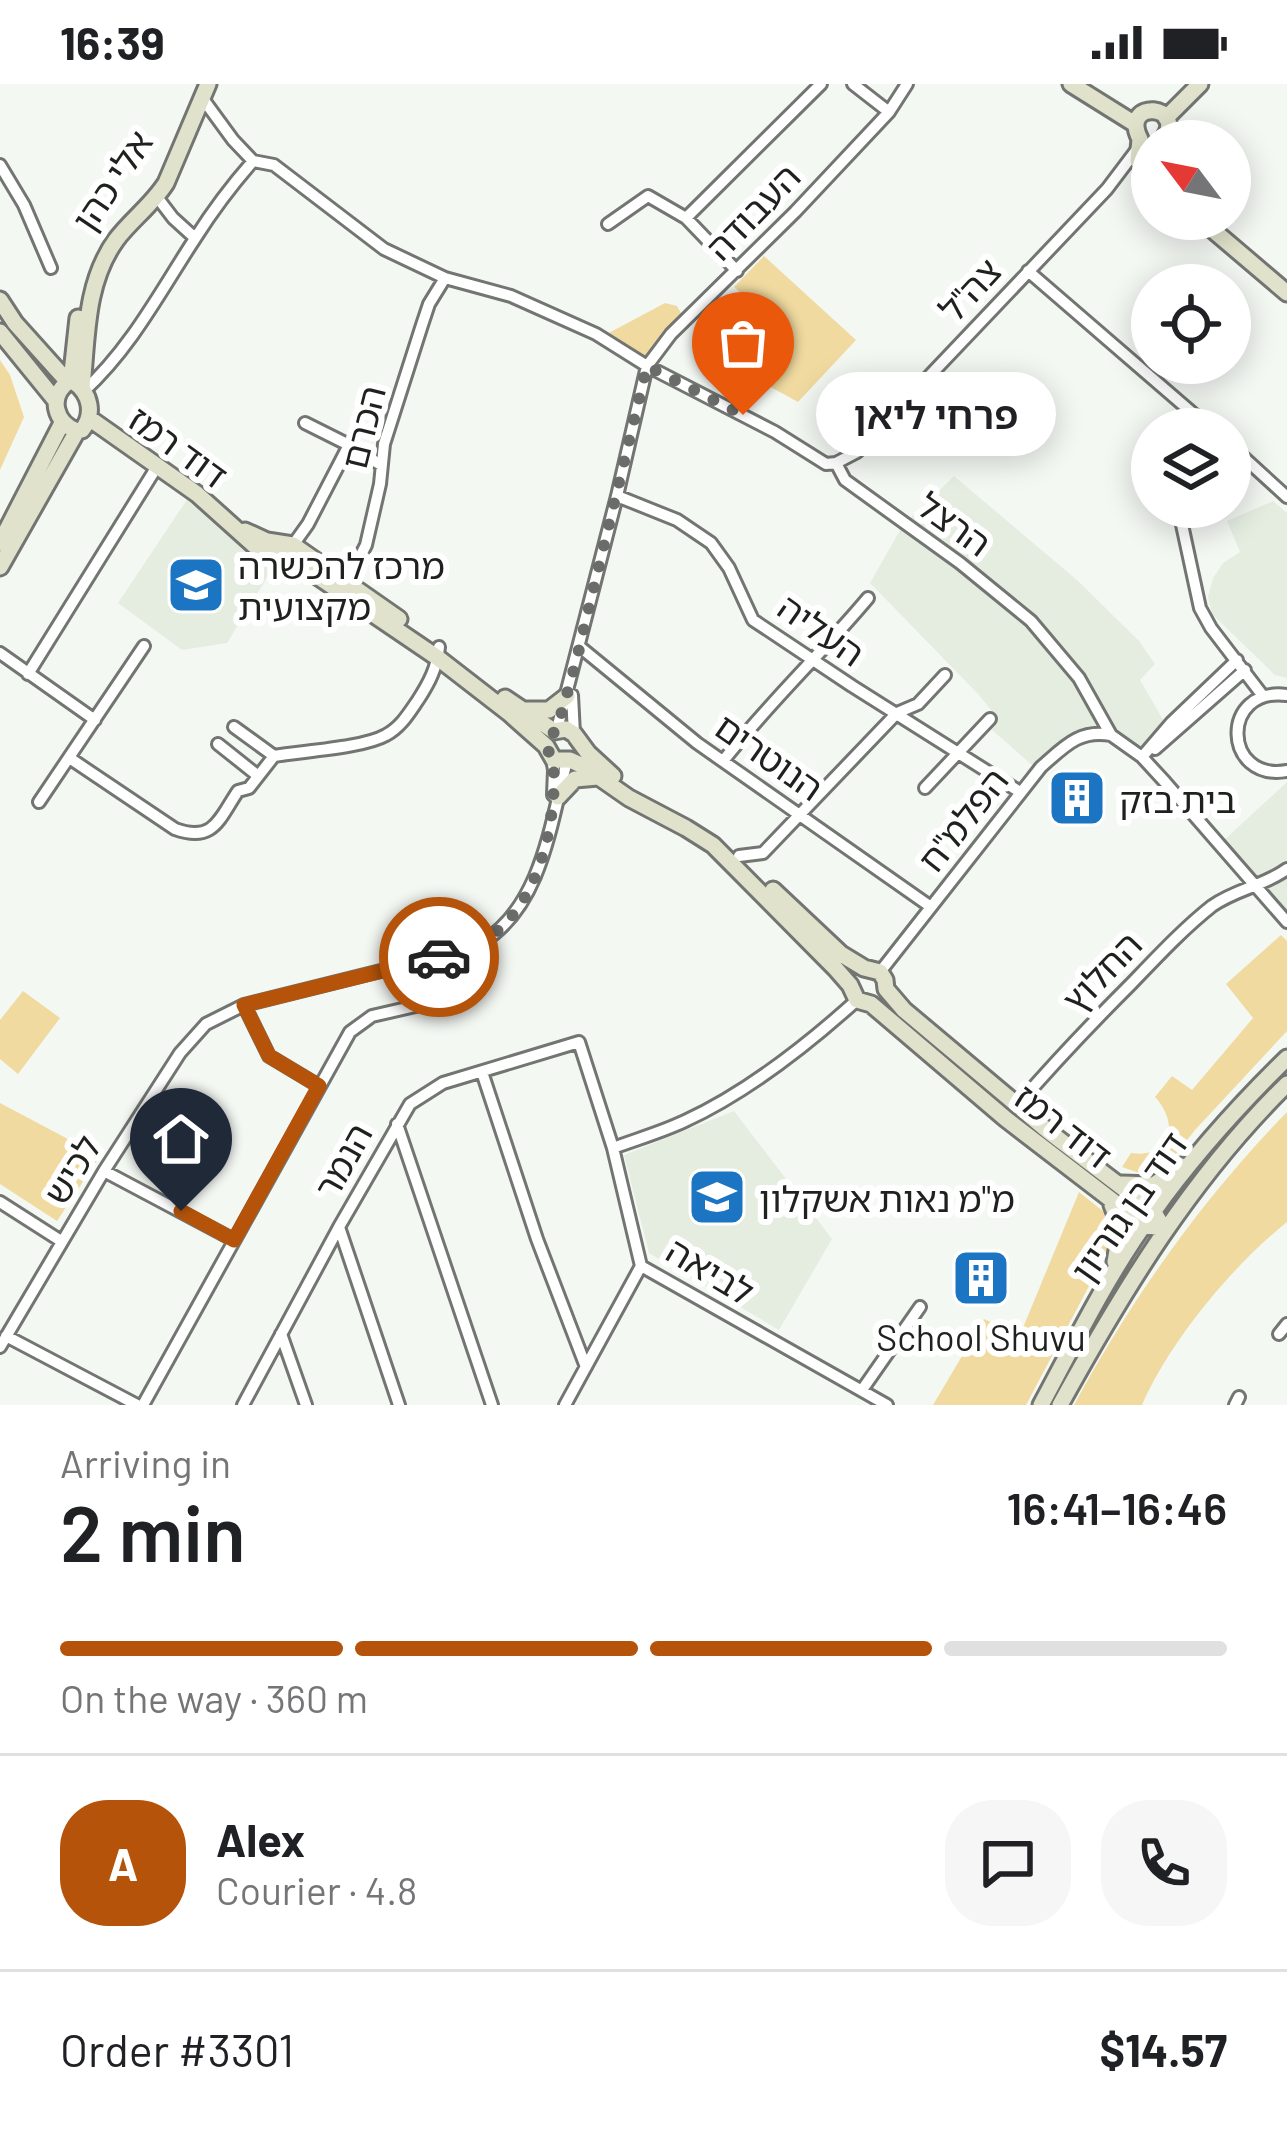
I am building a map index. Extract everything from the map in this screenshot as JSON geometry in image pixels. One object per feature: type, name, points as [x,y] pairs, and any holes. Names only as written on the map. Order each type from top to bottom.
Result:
[{"type":"street","points":[[686,218],[821,84]]},
{"type":"street","points":[[853,84],[889,112]]},
{"type":"street","name":"העבודה","points":[[562,745],[567,696],[647,366],[671,334],[889,112],[908,84]]},
{"type":"street","points":[[1071,84],[1131,127]]},
{"type":"street","points":[[1091,84],[1131,124]]},
{"type":"street","points":[[1150,120],[1154,110],[1166,118],[1200,84]]},
{"type":"street","name":"הרצל","points":[[203,89],[232,140],[253,161],[274,165],[384,249],[446,278],[512,296],[596,334],[826,464],[836,464],[844,480],[1031,621],[1079,678],[1111,735],[1142,758],[1287,922]]},
{"type":"street","name":"אלי כהן","points":[[76,385],[99,268],[116,240],[157,197],[177,163],[203,89]]},
{"type":"street","name":"אלי כהן","points":[[76,385],[80,304],[89,267],[106,236],[154,184],[203,89]]},
{"type":"street","name":"צה\"ל","points":[[836,464],[857,452],[1107,189],[1131,154]]},
{"type":"street","points":[[76,424],[57,412],[60,388],[76,385],[118,357],[195,238],[253,161]]},
{"type":"street","points":[[0,165],[24,205],[51,268]]},
{"type":"street","points":[[608,224],[648,196],[686,218],[737,271]]},
{"type":"street","points":[[157,197],[195,238]]},
{"type":"street","points":[[1225,240],[1287,293]]},
{"type":"street","points":[[1028,271],[1187,408]]},
{"type":"street","name":"הכרם","points":[[345,586],[366,545],[384,444],[422,325],[446,278]]},
{"type":"street","points":[[0,300],[28,339],[89,404],[0,543]]},
{"type":"street","points":[[0,332],[56,401]]},
{"type":"street","points":[[305,423],[381,465]]},
{"type":"street","points":[[0,567],[76,424]]},
{"type":"street","name":"דוד רמז","points":[[76,424],[158,465],[264,552],[345,586]]},
{"type":"street","points":[[293,545],[349,445]]},
{"type":"street","points":[[1251,464],[1287,497]]},
{"type":"street","points":[[28,674],[158,465]]},
{"type":"street","name":"העליה","points":[[617,496],[677,520],[721,553],[753,620],[1020,792]]},
{"type":"street","name":"דוד רמז","points":[[232,524],[267,541],[293,545],[562,745],[698,824],[739,856],[828,943],[872,970]]},
{"type":"street","points":[[1183,528],[1200,608],[1263,695]]},
{"type":"street","points":[[723,761],[868,598]]},
{"type":"street","points":[[39,802],[144,646]]},
{"type":"street","name":"הנוטרים","points":[[580,647],[723,761],[931,907]]},
{"type":"street","points":[[0,653],[94,720]]},
{"type":"street","points":[[218,744],[266,765],[379,739],[403,722],[428,685],[438,653]]},
{"type":"street","name":"דוד רמז","points":[[438,653],[521,710],[598,777],[713,845],[859,996],[1102,1193],[1164,1229]]},
{"type":"street","name":"העבודה","points":[[562,745],[576,662]]},
{"type":"street","points":[[1142,758],[1182,727],[1241,665]]},
{"type":"street","points":[[739,856],[763,853],[898,713],[918,704],[945,675]]},
{"type":"street","points":[[1287,694],[1263,695],[1251,703],[1242,713],[1237,740],[1251,764],[1263,771],[1287,772]]},
{"type":"street","points":[[521,710],[549,710],[567,696]]},
{"type":"street","points":[[925,788],[990,719]]},
{"type":"street","points":[[234,727],[266,765]]},
{"type":"street","name":"הפלמ\"ח","points":[[872,970],[931,907],[1041,767],[1070,742],[1093,731],[1111,735]]},
{"type":"street","name":"לכיש","points":[[3,1342],[104,1171],[189,1041],[214,1017],[244,1005],[457,952],[484,940],[508,920],[542,857],[558,796],[562,745]]},
{"type":"street","name":"לכיש","points":[[550,828],[562,745]]},
{"type":"street","points":[[70,759],[175,829],[193,836],[216,824],[238,791],[249,788],[266,765]]},
{"type":"street","points":[[558,796],[575,779],[598,777]]},
{"type":"street","name":"החלוץ","points":[[1006,1118],[1059,1056],[1210,908],[1287,868]]},
{"type":"street","points":[[613,1148],[724,1101],[825,1029],[859,996],[881,998],[885,980],[872,970],[854,974],[859,996]]},
{"type":"street","name":"דוד רמז","points":[[886,989],[904,1010],[1118,1184],[1148,1218]]},
{"type":"street","points":[[3,1342],[140,1405],[350,1033],[360,1023],[391,1010],[463,994]]},
{"type":"street","points":[[244,1005],[269,1056],[319,1086]]},
{"type":"street","name":"לביאה","points":[[579,1042],[613,1148],[641,1266],[887,1405]]},
{"type":"street","name":"הנמר","points":[[243,1405],[410,1104],[443,1083],[579,1042]]},
{"type":"street","name":"דוד בן גוריון","points":[[1042,1405],[1148,1218],[1202,1148],[1287,1058]]},
{"type":"street","points":[[482,1072],[537,1239],[586,1367]]},
{"type":"street","name":"דוד בן גוריון","points":[[1060,1405],[1164,1229],[1221,1156],[1287,1084]]},
{"type":"street","points":[[397,1124],[492,1405]]},
{"type":"street","points":[[1118,1184],[1154,1185],[1202,1148]]},
{"type":"street","points":[[104,1171],[234,1240]]},
{"type":"street","points":[[1102,1193],[1114,1207],[1121,1228],[1107,1285]]},
{"type":"street","points":[[0,1202],[61,1241]]},
{"type":"street","points":[[339,1227],[400,1405]]},
{"type":"street","points":[[565,1405],[641,1266]]},
{"type":"street","points":[[862,1390],[920,1307]]},
{"type":"street","points":[[281,1334],[306,1405]]},
{"type":"shaded area","points":[[764,256],[856,340],[798,402],[716,357],[755,305],[734,287]]},
{"type":"shaded area","points":[[665,303],[677,306],[683,317],[645,360],[605,335]]},
{"type":"shaded area","points":[[0,360],[24,417],[0,470]]},
{"type":"shaded area","points":[[954,476],[1077,580],[1139,641],[1155,664],[1140,680],[1165,723],[1132,754],[1101,727],[1067,740],[1033,766],[991,729],[998,719],[979,695],[870,583],[903,525]]},
{"type":"shaded area","name":"מרכז להכשרה מקצועית","points":[[188,498],[274,566],[227,643],[182,650],[118,603]]},
{"type":"shaded area","points":[[1273,501],[1287,513],[1287,678],[1275,675],[1212,614],[1208,597],[1223,563],[1240,552],[1230,528],[1251,528],[1251,511]]},
{"type":"shaded area","points":[[1287,782],[1287,913],[1223,841]]},
{"type":"shaded area","points":[[1281,935],[1287,941],[1287,1031],[1165,1168],[1148,1176],[1122,1167],[1131,1153],[1155,1151],[1163,1145],[1169,1128],[1155,1097],[1172,1076],[1192,1090],[1253,1018],[1226,984]]},
{"type":"shaded area","points":[[23,991],[60,1018],[18,1074],[0,1059],[0,1020]]},
{"type":"shaded area","points":[[0,1103],[100,1156],[57,1221],[0,1184]]},
{"type":"shaded area","name":"מ\"מ נאות אשקלון","points":[[734,1111],[832,1239],[779,1330],[649,1253],[624,1155]]},
{"type":"shaded area","points":[[1287,1112],[1287,1222],[1204,1306],[1142,1405],[1074,1405],[1170,1251]]},
{"type":"shaded area","points":[[1079,1192],[1104,1212],[1115,1237],[1026,1405],[933,1405],[984,1319],[1020,1335]]},
{"type":"way so far","points":[[439,957],[484,940],[508,920],[542,857],[554,784],[547,740],[557,729],[576,662],[647,366],[743,415]]},
{"type":"place","name":"פרחי ליאן","points":[[743,415]]},
{"type":"place","name":"מרכז להכשרה מקצועית","points":[[196,585]]},
{"type":"place","name":"בית בזק","points":[[1077,798]]},
{"type":"place","name":"מ\"מ נאות אשקלון","points":[[717,1197]]},
{"type":"place","name":"School Shuvu","points":[[981,1278]]},
{"type":"route","points":[[181,1211],[234,1240],[319,1086],[269,1056],[244,1005],[439,957]]}]
